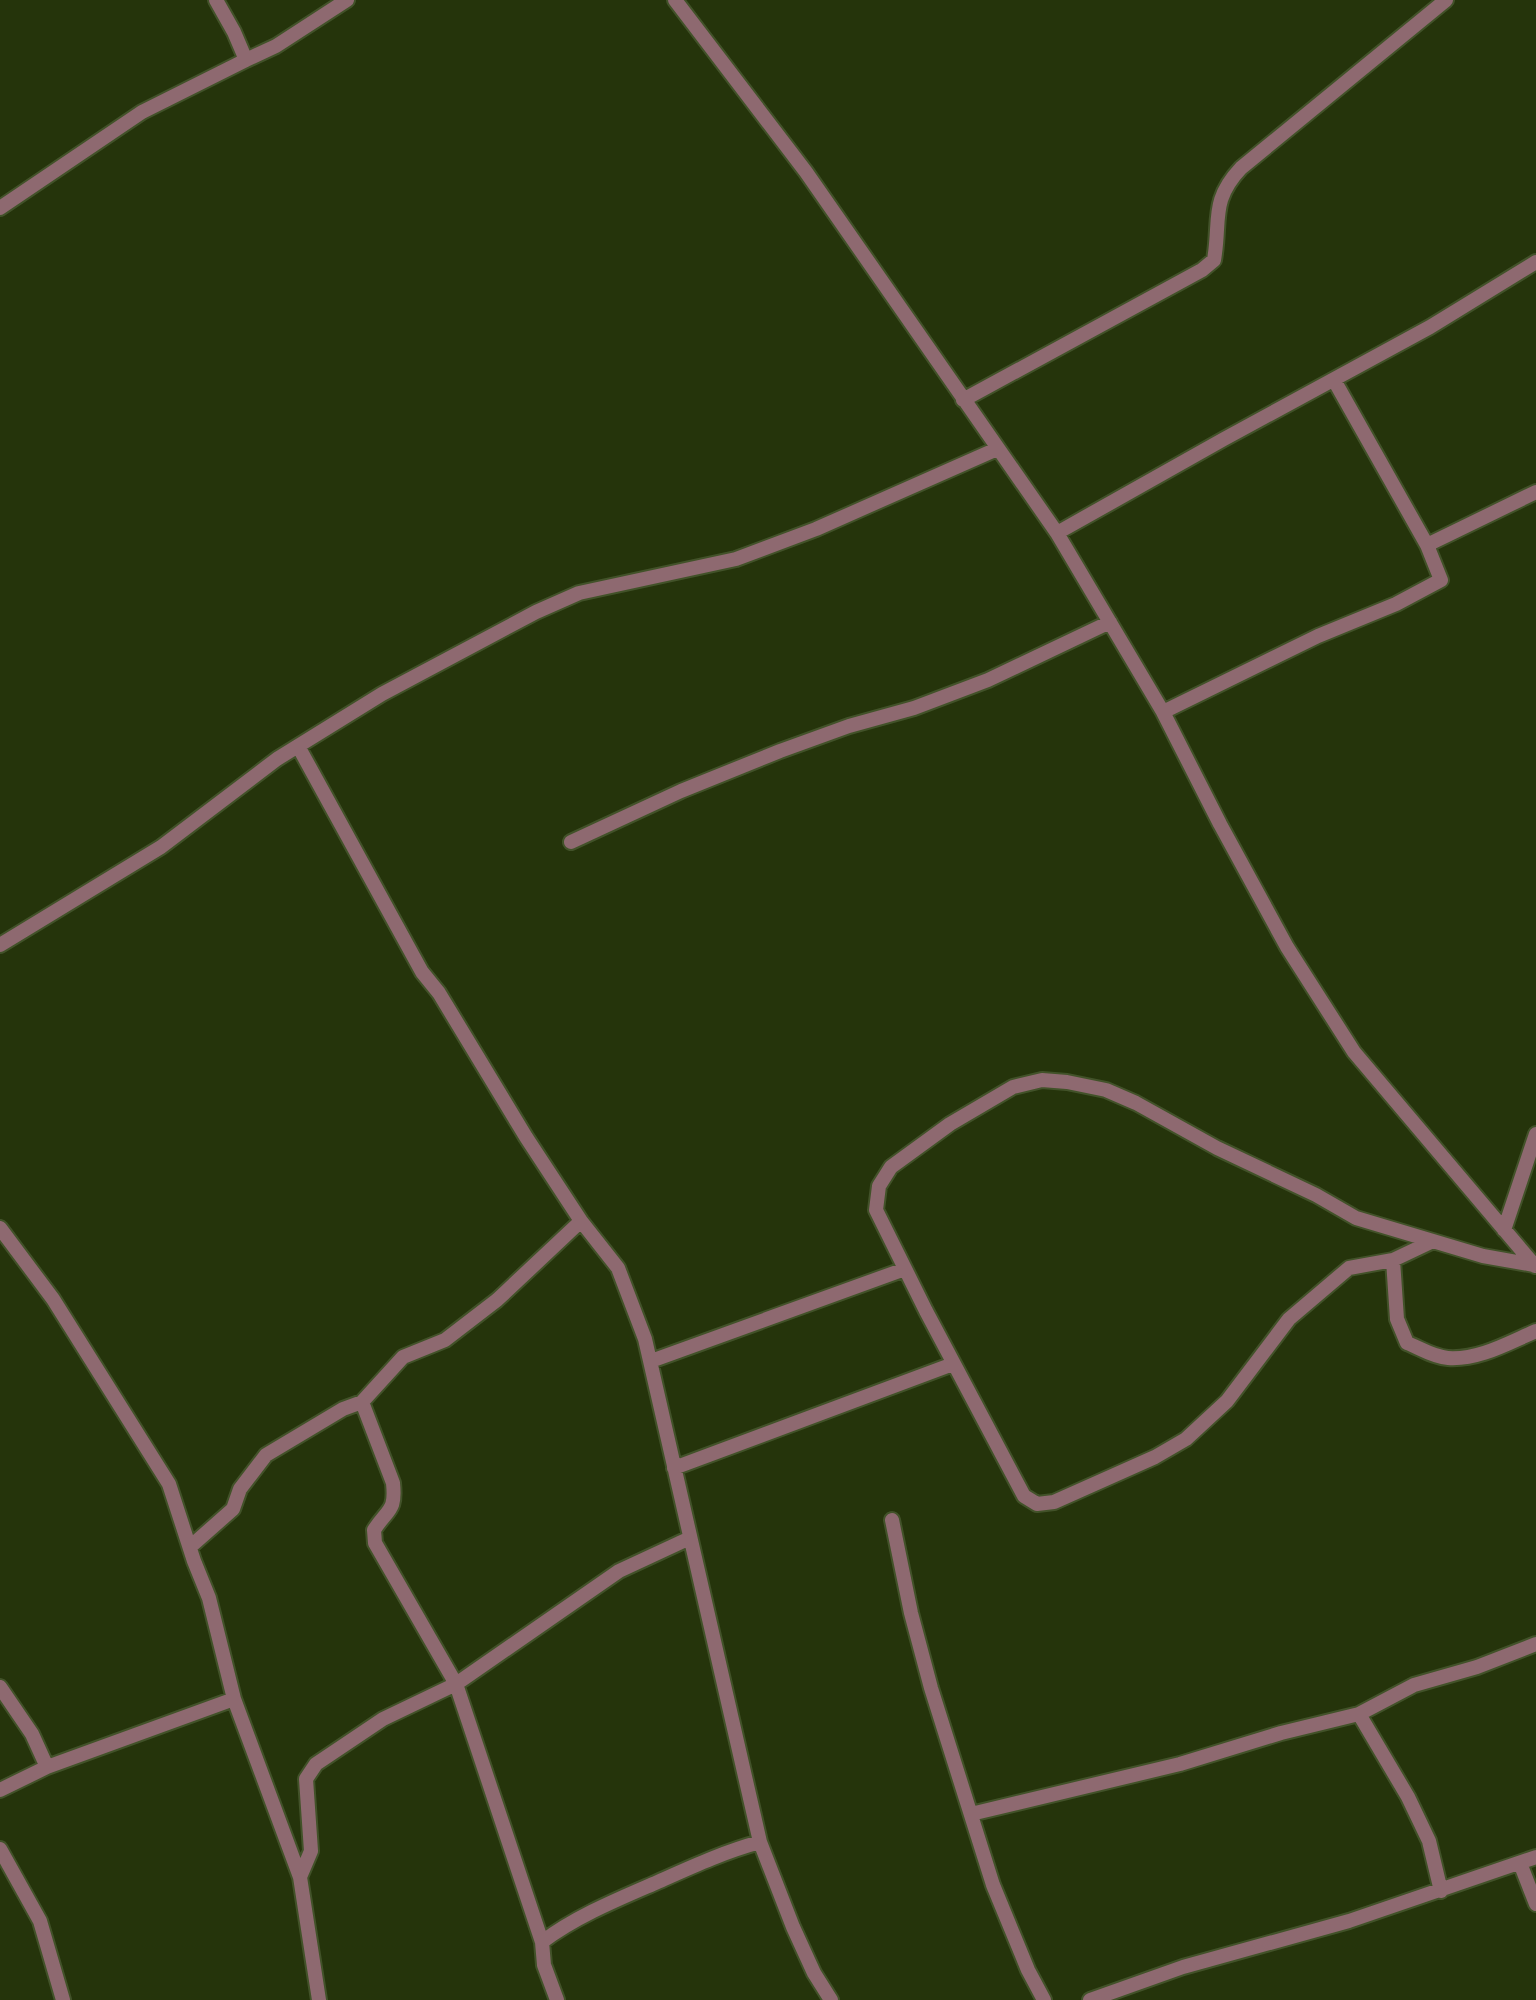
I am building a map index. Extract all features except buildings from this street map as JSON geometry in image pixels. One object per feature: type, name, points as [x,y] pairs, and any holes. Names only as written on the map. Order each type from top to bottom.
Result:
[{"type":"street","points":[[216,0],[246,61]]},
{"type":"street","points":[[0,208],[142,112],[276,46],[347,0]]},
{"type":"street","points":[[675,0],[806,172],[1057,533],[1163,712],[1287,947],[1354,1052],[1535,1266]]},
{"type":"street","points":[[963,400],[1202,270],[1214,260],[1217,243],[1216,215],[1220,197],[1229,181],[1241,168],[1446,0]]},
{"type":"street","points":[[1057,533],[1430,327],[1536,262]]},
{"type":"street","points":[[1163,712],[1318,636],[1396,604],[1441,580],[1427,545],[1334,380]]},
{"type":"street","points":[[0,945],[161,847],[277,759],[382,694],[536,612],[579,593],[736,559],[816,529],[997,449]]},
{"type":"street","points":[[1427,545],[1536,492]]},
{"type":"street","points":[[570,842],[681,791],[780,751],[849,726],[914,708],[988,680],[1110,621]]},
{"type":"street","points":[[298,746],[422,972],[439,993],[526,1137],[581,1221],[618,1268],[645,1339],[760,1842],[793,1927],[814,1973],[831,2000]]},
{"type":"street","points":[[1433,1241],[1393,1260],[1349,1268],[1289,1319],[1227,1401],[1186,1439],[1155,1457],[1054,1502],[1037,1504],[1024,1496],[953,1364],[876,1210],[879,1186],[891,1167],[950,1124],[1013,1087],[1042,1080],[1067,1082],[1106,1090],[1136,1103],[1217,1148],[1356,1217],[1483,1256],[1535,1266]]},
{"type":"street","points":[[1504,1230],[1536,1134]]},
{"type":"street","points":[[190,1547],[233,1509],[240,1489],[266,1455],[344,1409],[362,1402],[403,1357],[445,1340],[497,1300],[581,1221]]},
{"type":"street","points":[[0,1228],[53,1299],[169,1484],[209,1598],[234,1699],[300,1877],[319,2000]]},
{"type":"street","points":[[1393,1260],[1397,1319],[1407,1343],[1448,1358],[1478,1356],[1536,1331]]},
{"type":"street","points":[[650,1362],[905,1269]]},
{"type":"street","points":[[674,1468],[953,1364]]},
{"type":"street","points":[[362,1402],[393,1483],[393,1507],[374,1530],[375,1543],[456,1684],[542,1942],[544,1965],[556,2000]]},
{"type":"street","points":[[892,1520],[917,1638],[993,1885],[1028,1970],[1044,2000]]},
{"type":"street","points":[[300,1877],[311,1851],[306,1779],[316,1764],[383,1719],[456,1684],[619,1571],[690,1538]]},
{"type":"street","points":[[971,1814],[1180,1764],[1281,1733],[1359,1714],[1414,1685],[1478,1667],[1536,1644]]},
{"type":"street","points":[[0,1687],[32,1734],[47,1767]]},
{"type":"street","points":[[0,1790],[47,1767],[234,1699]]},
{"type":"street","points":[[1359,1714],[1408,1797],[1424,1830],[1441,1891]]},
{"type":"street","points":[[542,1942],[621,1898],[711,1858],[760,1842]]},
{"type":"street","points":[[0,1849],[40,1921],[63,2000]]},
{"type":"street","points":[[1090,2000],[1183,1968],[1349,1921],[1536,1857]]},
{"type":"street","points":[[1520,1863],[1536,1904]]}]
